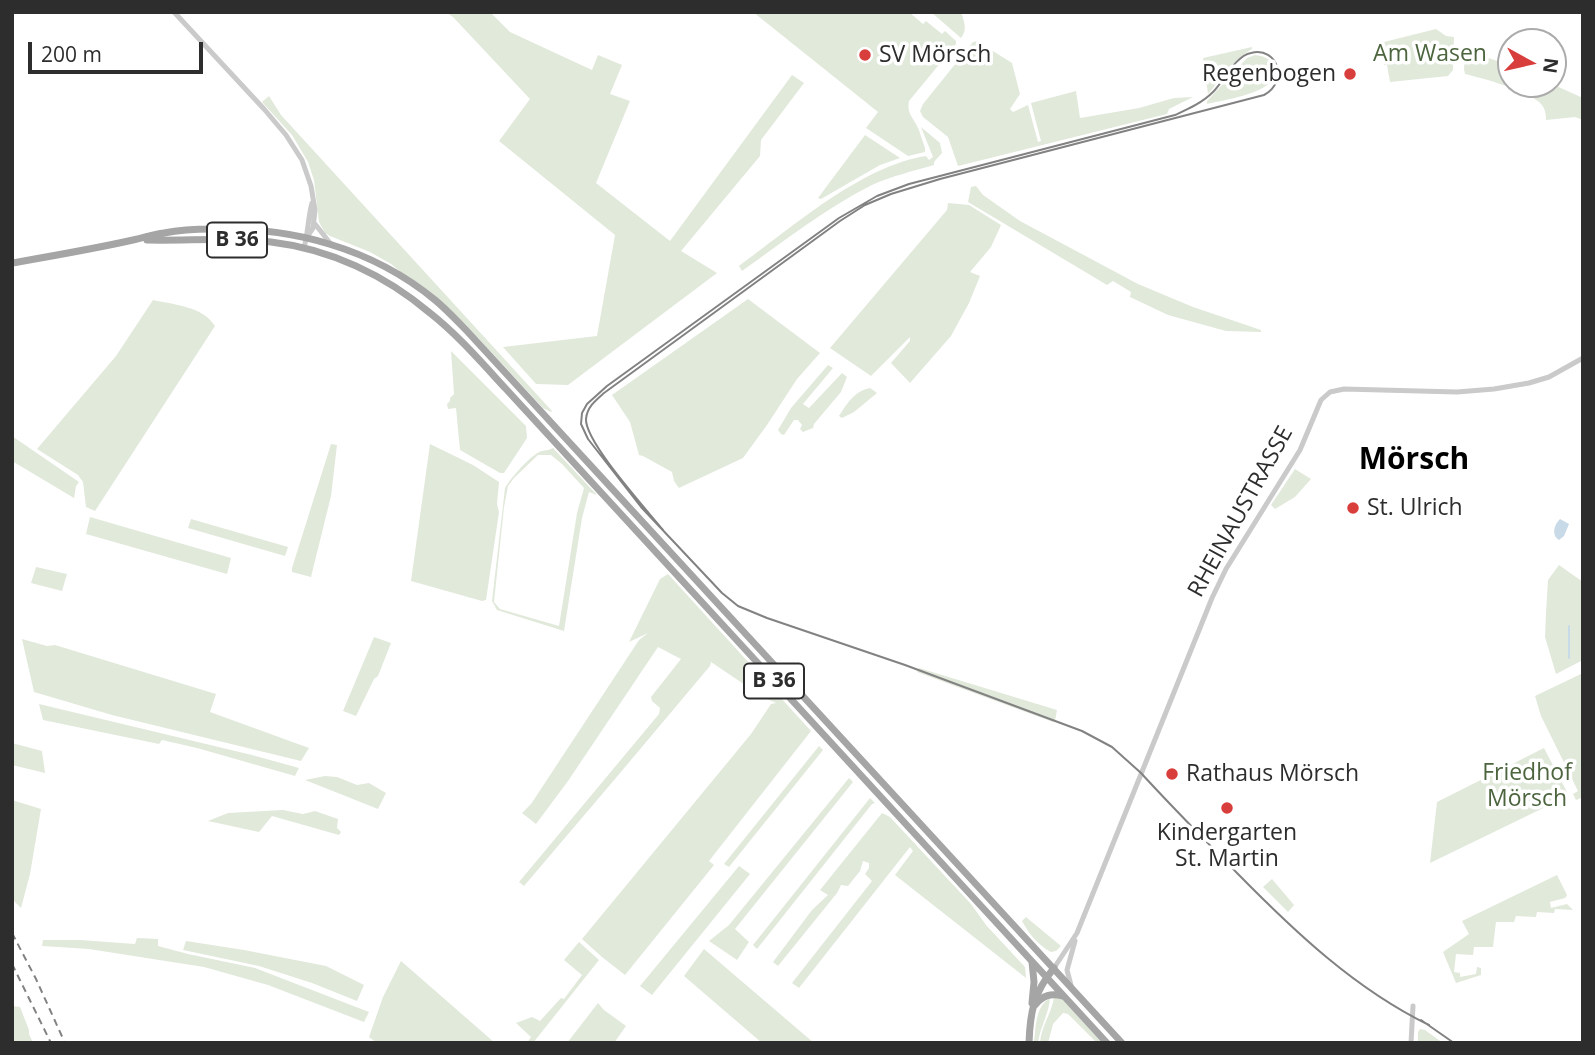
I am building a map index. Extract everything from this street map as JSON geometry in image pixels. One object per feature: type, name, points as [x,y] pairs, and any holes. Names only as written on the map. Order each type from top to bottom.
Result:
[{"type":"main road","name":"B 36","points":[[12,263],[164,232],[265,230],[330,243],[368,259],[408,281],[435,300],[466,330],[1122,1043]]},
{"type":"main road","name":"B 36","points":[[133,240],[252,241],[304,248],[352,264],[393,286],[432,314],[506,389],[1107,1043]]},
{"type":"main road","points":[[1029,1043],[1034,982],[1032,961]]},
{"type":"main road","points":[[1031,1015],[1036,996],[1054,968]]},
{"type":"main road","points":[[1031,1015],[1040,999],[1051,994],[1063,996]]},
{"type":"street","points":[[174,12],[286,135],[302,160],[308,175],[315,222],[307,237]]},
{"type":"street","points":[[304,248],[313,200]]},
{"type":"street","points":[[315,222],[330,243]]},
{"type":"street","name":"RHEINAUSTRASSE","points":[[1054,968],[1077,933],[1212,598],[1226,569],[1300,450],[1321,400],[1330,392],[1344,389],[1457,392],[1494,389],[1529,383],[1558,374],[1583,358]]},
{"type":"street","points":[[1072,989],[1068,970],[1077,933]]},
{"type":"street","points":[[1411,1043],[1413,1006]]},
{"type":"green space","points":[[446,12],[490,12],[510,32],[592,70],[598,55],[622,65],[610,94],[630,101],[596,183],[670,241],[792,75],[804,83],[761,140],[760,156],[681,251],[717,273],[568,385],[536,384],[503,347],[597,336],[615,235],[499,141],[530,99]]},
{"type":"green space","name":"SV Mörsch","points":[[753,12],[909,12],[923,24],[926,21],[942,34],[945,31],[956,44],[909,101],[909,111],[919,130],[925,152],[908,156],[866,128],[878,112]]},
{"type":"green space","points":[[931,12],[961,12],[965,28],[961,38]]},
{"type":"green space","name":"Am Wasen","points":[[1436,29],[1446,36],[1454,37],[1453,70],[1448,76],[1390,82],[1380,43]]},
{"type":"green space","points":[[977,41],[1012,63],[1020,94],[1010,109],[1013,112],[1028,105],[1038,142],[1041,141],[1031,103],[1076,91],[1080,118],[1139,108],[1174,98],[1193,97],[1169,109],[1167,114],[958,166],[948,137],[923,117],[920,111],[973,42]]},
{"type":"green space","points":[[1252,47],[1233,63],[1208,94],[1203,58]]},
{"type":"green space","points":[[1472,52],[1497,61],[1497,84],[1465,74],[1465,54]]},
{"type":"green space","points":[[1255,55],[1266,58],[1274,66],[1275,75],[1270,82],[1251,93],[1207,104],[1247,58]]},
{"type":"green space","points":[[1567,91],[1583,98],[1583,120],[1575,117],[1546,120],[1543,107],[1535,99],[1567,98]]},
{"type":"green space","points":[[269,96],[281,115],[551,412],[543,408],[467,326],[391,264],[325,233],[319,222],[314,180],[308,162],[292,135],[262,102]]},
{"type":"green space","points":[[921,127],[940,143],[942,153],[934,165],[887,179],[855,194],[742,271],[739,266],[852,185],[901,162],[926,156],[929,160],[933,157]]},
{"type":"green space","points":[[865,135],[900,158],[880,165],[821,199],[818,198]]},
{"type":"green space","points":[[976,186],[983,195],[1020,221],[1138,284],[1261,332],[1226,331],[1168,315],[1130,297],[1131,292],[1113,281],[1107,285],[968,202],[971,187]]},
{"type":"green space","points":[[948,203],[969,205],[1001,225],[991,247],[970,272],[980,276],[969,303],[951,336],[910,383],[891,363],[910,341],[910,337],[871,376],[830,348],[947,210]]},
{"type":"green space","points":[[748,299],[820,353],[797,379],[743,458],[679,488],[672,472],[639,455],[630,422],[612,395]]},
{"type":"green space","points":[[153,300],[195,310],[210,319],[215,326],[95,511],[86,507],[83,482],[78,475],[37,449],[116,356]]},
{"type":"green space","points":[[451,351],[526,426],[527,438],[504,473],[460,450],[456,408],[448,409],[447,404],[454,394]]},
{"type":"green space","points":[[828,365],[833,368],[803,404],[809,408],[842,373],[847,377],[841,392],[813,428],[803,432],[800,429],[802,425],[798,420],[794,420],[784,435],[781,434],[778,430],[791,408]]},
{"type":"green space","points":[[870,388],[877,393],[854,412],[842,418],[839,416],[855,395]]},
{"type":"green space","points":[[12,436],[79,482],[74,498],[12,461]]},
{"type":"green space","points":[[331,444],[337,445],[331,496],[311,577],[292,572],[292,568]]},
{"type":"green space","points":[[430,444],[473,465],[499,482],[499,512],[486,600],[411,581]]},
{"type":"green space","points":[[553,448],[597,495],[589,492],[582,518],[564,631],[497,610],[492,601],[505,488],[532,457]],"holes":[[[538,455],[551,455],[584,488],[577,513],[559,626],[500,609],[494,602],[508,486]]]},
{"type":"green space","points":[[1295,469],[1311,479],[1295,497],[1275,509],[1271,505]]},
{"type":"green space","points":[[90,517],[231,558],[227,574],[86,534]]},
{"type":"green space","points":[[191,519],[288,547],[285,556],[188,528]]},
{"type":"green space","points":[[1559,565],[1583,582],[1583,660],[1556,674],[1545,637],[1548,580]]},
{"type":"green space","points":[[36,567],[67,574],[62,591],[31,583]]},
{"type":"green space","points":[[668,574],[811,731],[709,861],[714,865],[625,975],[582,939],[751,734],[771,704],[776,703],[711,662],[524,886],[519,882],[659,714],[660,708],[651,697],[681,659],[658,647],[536,824],[522,813],[531,804],[639,640],[648,633],[629,642],[660,579]]},
{"type":"green space","points":[[374,637],[391,643],[378,676],[356,716],[343,711]]},
{"type":"green space","points":[[22,639],[47,646],[55,645],[216,694],[210,712],[309,748],[301,761],[112,715],[34,692]]},
{"type":"green space","points":[[919,668],[1057,710],[1055,721],[917,672]]},
{"type":"green space","name":"Friedhof Mörsch","points":[[1583,673],[1583,801],[1581,798],[1576,800],[1573,794],[1578,791],[1541,716],[1535,696]]},
{"type":"green space","points":[[39,704],[299,768],[295,776],[162,740],[159,744],[43,720]]},
{"type":"green space","points":[[12,743],[42,751],[45,773],[12,765]]},
{"type":"green space","points":[[819,746],[823,750],[729,867],[724,864]]},
{"type":"green space","name":"Friedhof Mörsch","points":[[1544,748],[1568,794],[1566,797],[1430,863],[1437,802]]},
{"type":"green space","points":[[325,776],[337,777],[357,785],[369,783],[386,793],[378,809],[305,780]]},
{"type":"green space","points":[[849,778],[853,782],[735,929],[749,942],[737,960],[709,941],[729,925]]},
{"type":"green space","points":[[870,798],[875,803],[757,949],[753,945]]},
{"type":"green space","points":[[12,800],[41,809],[21,908],[12,899]]},
{"type":"green space","points":[[283,810],[303,814],[315,811],[338,819],[337,828],[341,832],[339,835],[272,816],[259,832],[208,821],[228,813]]},
{"type":"green space","points":[[882,813],[890,817],[971,904],[986,925],[1025,967],[1026,978],[895,875],[913,851],[910,847],[799,988],[792,983],[872,881],[865,874],[869,863],[863,861],[860,871],[848,886],[841,885],[778,966],[773,962],[812,910],[828,895],[820,890]]},
{"type":"green space","points":[[739,866],[750,874],[652,995],[640,986]]},
{"type":"green space","points":[[1557,875],[1567,895],[1550,902],[1551,908],[1567,904],[1573,910],[1555,909],[1554,913],[1537,912],[1536,917],[1516,916],[1514,922],[1496,922],[1493,947],[1474,947],[1473,955],[1456,954],[1454,972],[1460,973],[1460,977],[1476,974],[1477,967],[1481,968],[1481,975],[1456,983],[1443,952],[1469,934],[1462,921]]},
{"type":"green space","points":[[1272,879],[1294,905],[1288,912],[1263,887]]},
{"type":"green space","points":[[1026,917],[1061,946],[1051,952],[1042,946],[1022,921]]},
{"type":"green space","points":[[137,938],[158,939],[158,946],[255,968],[369,1012],[364,1022],[268,985],[204,967],[89,949],[42,946],[43,940],[135,944]]},
{"type":"green space","points":[[186,941],[326,966],[364,985],[357,1001],[259,966],[183,950]]},
{"type":"green space","points":[[579,942],[599,960],[533,1043],[527,1043],[531,1037],[516,1023],[532,1017],[540,1021],[561,998],[564,999],[582,975],[564,960]]},
{"type":"green space","points":[[704,949],[814,1043],[762,1043],[684,976]]},
{"type":"green space","points":[[401,961],[495,1043],[377,1043],[369,1037],[383,997]]},
{"type":"green space","points":[[1054,997],[1062,999],[1103,1043],[1097,1043],[1068,1014],[1063,1013],[1053,1024],[1048,1043],[1040,1043]]},
{"type":"green space","points":[[1050,998],[1038,1043],[1034,1043],[1039,1012]]},
{"type":"green space","points":[[598,1003],[626,1026],[614,1043],[567,1043]]},
{"type":"green space","points":[[12,1006],[20,1007],[33,1043],[12,1043]]},
{"type":"green space","points":[[1420,1029],[1425,1030],[1443,1043],[1418,1043]]},
{"type":"water","points":[[1560,519],[1569,524],[1564,536],[1559,540],[1554,530]]},
{"type":"waterway","points":[[1569,626],[1569,658]]},
{"type":"tram line","points":[[663,530],[605,459],[588,430],[588,411],[604,393],[865,205],[940,179],[1264,95],[1272,89],[1278,74],[1274,60],[1268,55],[1260,52],[1245,55],[1209,96],[1175,115],[909,184],[877,196],[839,218],[607,386],[587,404],[582,413],[581,424],[588,439],[641,507],[722,593],[738,606],[1082,731],[1112,747],[1303,937],[1376,994],[1429,1025]]},
{"type":"tram line","points":[[1421,1020],[1454,1043]]},
{"type":"railway","points":[[12,933],[65,1043]]},
{"type":"railway","points":[[12,964],[51,1043]]},
{"type":"place","name":"SV Mörsch","points":[[865,55]]},
{"type":"place","name":"Regenbogen","points":[[1350,74]]},
{"type":"place","name":"St. Ulrich","points":[[1353,508]]},
{"type":"place","name":"Rathaus Mörsch","points":[[1172,774]]},
{"type":"place","name":"Kindergarten St. Martin","points":[[1227,808]]},
{"type":"district","name":"Mörsch","points":[[1414,460]]}]
